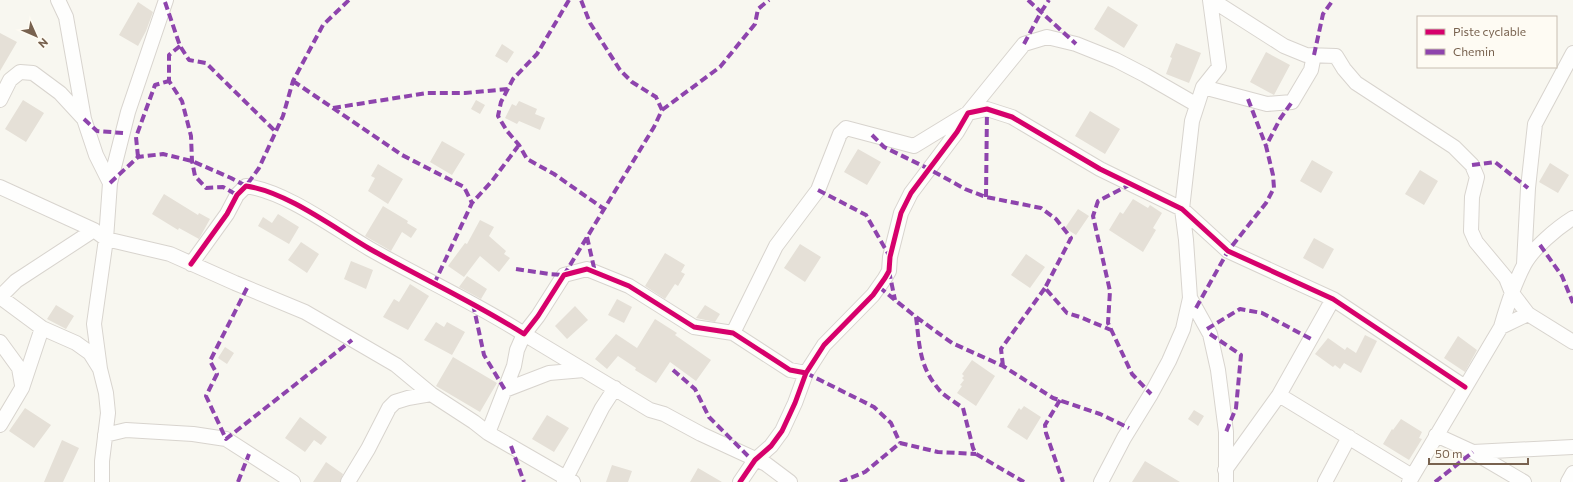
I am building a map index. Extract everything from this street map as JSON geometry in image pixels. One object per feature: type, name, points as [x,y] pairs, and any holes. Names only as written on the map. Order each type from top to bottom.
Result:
[{"type":"street","points":[[58,0],[66,17],[84,119],[96,155],[110,183]]},
{"type":"street","points":[[102,482],[102,461],[108,413],[94,324],[106,239],[110,183],[128,112],[166,0]]},
{"type":"street","points":[[1211,0],[1284,46],[1306,55],[1336,56],[1344,69],[1356,83],[1454,147],[1472,165],[1477,178],[1472,198],[1471,232],[1476,242],[1506,278],[1512,293],[1528,314],[1573,342]]},
{"type":"street","points":[[1101,482],[1124,438],[1169,361],[1183,329],[1190,298],[1186,240],[1182,209],[1192,121],[1202,87],[1219,67],[1211,0]]},
{"type":"street","points":[[740,482],[755,460],[771,446],[782,432],[806,373],[824,345],[873,295],[885,278],[889,271],[890,257],[901,213],[911,193],[957,132],[968,113],[1024,44],[1047,37],[1076,44],[1116,60],[1197,105]]},
{"type":"street","points":[[1524,264],[1528,188],[1535,124],[1573,53]]},
{"type":"street","points":[[1202,87],[1266,104],[1292,102],[1311,70],[1314,55]]},
{"type":"street","points":[[0,100],[10,80],[20,72],[33,73],[60,93],[84,119]]},
{"type":"street","points":[[733,333],[776,246],[818,190],[840,134],[846,128],[914,146],[968,113],[987,109],[1012,117],[1100,168],[1182,209],[1228,251],[1333,299],[1465,387]]},
{"type":"street","points":[[191,264],[227,214],[237,195],[246,186],[260,188],[288,200],[370,249],[502,320],[650,410],[664,414],[701,434],[766,464],[790,482]]},
{"type":"street","points":[[0,187],[94,230],[106,239],[170,254],[305,312],[396,365],[431,394],[488,433],[568,481],[602,408],[615,388]]},
{"type":"street","points":[[1279,395],[1349,437],[1410,479],[1501,327],[1512,293],[1524,264],[1540,245],[1563,224],[1573,218]]},
{"type":"street","points":[[94,230],[16,281],[0,297],[42,328],[76,343],[90,353],[100,369]]},
{"type":"street","points":[[488,433],[514,366],[517,350],[524,334],[538,316],[564,275],[587,269],[629,286],[694,327],[733,333],[790,370],[806,373]]},
{"type":"street","points":[[1190,298],[1210,334],[1218,370],[1226,432],[1226,476]]},
{"type":"street","points":[[1226,476],[1279,395],[1333,299]]},
{"type":"street","points":[[1501,327],[1528,314]]},
{"type":"street","points":[[0,425],[22,388],[42,328]]},
{"type":"street","points":[[0,342],[19,368],[22,388]]},
{"type":"street","points":[[505,390],[549,373],[584,370]]},
{"type":"street","points":[[348,482],[368,449],[389,408],[395,402],[431,394]]},
{"type":"street","points":[[105,435],[126,430],[193,434],[226,439],[293,482]]},
{"type":"street","points":[[1436,435],[1473,452],[1524,482]]},
{"type":"street","points":[[1325,482],[1349,437]]},
{"type":"street","points":[[1473,452],[1573,447]]},
{"type":"street","points":[[1568,482],[1573,473]]},
{"type":"building","points":[[138,2],[153,12],[146,31],[138,46],[119,35]]},
{"type":"building","points":[[1108,6],[1138,25],[1124,48],[1094,29]]},
{"type":"building","points":[[0,33],[17,42],[0,71]]},
{"type":"building","points":[[1176,43],[1201,53],[1189,83],[1166,74],[1172,58],[1170,57]]},
{"type":"building","points":[[502,44],[514,52],[507,63],[495,56]]},
{"type":"building","points":[[1266,52],[1290,65],[1274,95],[1250,82]]},
{"type":"building","points":[[23,100],[44,113],[26,142],[5,129]]},
{"type":"building","points":[[476,100],[485,105],[480,114],[471,109]]},
{"type":"building","points":[[519,101],[537,109],[535,114],[545,118],[540,130],[519,121],[517,124],[505,118],[512,104],[516,106]]},
{"type":"building","points":[[1090,111],[1120,129],[1105,154],[1075,136]]},
{"type":"building","points":[[442,141],[465,154],[452,175],[430,162]]},
{"type":"building","points":[[858,149],[881,162],[867,185],[844,172]]},
{"type":"building","points":[[1312,160],[1333,172],[1321,193],[1300,181]]},
{"type":"building","points":[[1550,163],[1569,175],[1558,193],[1539,182]]},
{"type":"building","points":[[378,164],[403,179],[388,204],[368,191],[375,178],[371,176]]},
{"type":"building","points":[[1420,170],[1438,181],[1424,205],[1405,194]]},
{"type":"building","points":[[164,194],[198,215],[199,213],[210,219],[199,239],[179,228],[178,230],[152,214]]},
{"type":"building","points":[[1133,199],[1148,208],[1150,205],[1162,213],[1153,228],[1156,230],[1143,252],[1109,230],[1120,212],[1123,214]]},
{"type":"building","points":[[383,206],[408,221],[407,223],[417,229],[411,238],[402,232],[391,251],[365,236]]},
{"type":"building","points":[[1078,209],[1089,216],[1076,235],[1065,228]]},
{"type":"building","points":[[278,214],[299,227],[289,244],[258,226],[263,217],[272,223]]},
{"type":"building","points":[[480,220],[494,227],[489,236],[506,251],[504,254],[510,258],[499,272],[480,256],[464,277],[448,266],[465,243],[467,244]]},
{"type":"building","points":[[1314,238],[1334,249],[1323,269],[1303,258]]},
{"type":"building","points":[[301,242],[319,254],[307,273],[288,260]]},
{"type":"building","points":[[800,244],[821,257],[805,282],[784,268]]},
{"type":"building","points":[[665,253],[685,265],[681,272],[685,274],[678,286],[675,284],[665,299],[645,286]]},
{"type":"building","points":[[1026,254],[1045,267],[1030,288],[1011,275]]},
{"type":"building","points":[[351,261],[373,270],[366,289],[344,279]]},
{"type":"building","points":[[467,276],[487,289],[481,299],[459,287]]},
{"type":"building","points":[[410,284],[429,296],[408,330],[383,317],[394,299],[399,302]]},
{"type":"building","points":[[617,299],[632,307],[624,323],[608,315]]},
{"type":"building","points":[[56,305],[74,316],[66,329],[47,319]]},
{"type":"building","points":[[705,305],[720,314],[715,322],[696,318]]},
{"type":"building","points":[[575,306],[588,320],[567,339],[555,326]]},
{"type":"building","points":[[655,319],[677,333],[675,335],[711,360],[696,381],[670,362],[656,383],[635,370],[636,368],[618,356],[607,369],[595,359],[616,334],[637,348]]},
{"type":"building","points":[[436,322],[444,327],[447,322],[465,332],[452,355],[424,340]]},
{"type":"building","points":[[1365,335],[1377,341],[1361,373],[1344,363],[1340,369],[1335,365],[1333,367],[1315,354],[1328,338],[1345,350],[1347,347],[1356,353]]},
{"type":"building","points":[[1458,336],[1477,350],[1465,372],[1444,358]]},
{"type":"building","points":[[225,347],[234,353],[227,364],[218,358]]},
{"type":"building","points":[[453,357],[497,383],[480,412],[436,386]]},
{"type":"building","points":[[972,360],[995,376],[976,406],[957,393],[964,380],[962,378],[964,376],[962,374]]},
{"type":"building","points":[[1024,406],[1041,417],[1027,440],[1007,427],[1019,408],[1021,410]]},
{"type":"building","points":[[25,408],[51,425],[34,448],[9,431]]},
{"type":"building","points":[[1194,410],[1204,416],[1198,426],[1188,419]]},
{"type":"building","points":[[547,415],[569,428],[554,452],[532,439]]},
{"type":"building","points":[[300,417],[327,437],[321,445],[314,440],[305,452],[285,438]]},
{"type":"building","points":[[1401,419],[1422,432],[1419,438],[1422,439],[1409,460],[1383,444],[1392,429],[1393,430]]},
{"type":"building","points":[[62,440],[79,448],[63,482],[44,482]]},
{"type":"building","points":[[1145,461],[1180,482],[1132,482]]},
{"type":"building","points":[[326,462],[343,474],[340,482],[313,482]]},
{"type":"building","points":[[612,465],[632,471],[628,482],[606,482]]},
{"type":"building","points":[[698,468],[722,482],[690,482]]},
{"type":"marked path","points":[[110,183],[138,157],[163,154],[192,161],[246,186],[259,168],[283,116],[293,81],[323,25],[349,0]]},
{"type":"marked path","points":[[569,0],[537,54],[513,79],[501,102],[498,116],[527,159],[554,174],[604,209]]},
{"type":"marked path","points":[[516,269],[564,275],[654,127],[662,110],[656,97],[632,82],[620,70],[590,23],[581,0]]},
{"type":"marked path","points":[[662,110],[720,67],[755,24],[758,9],[769,0]]},
{"type":"marked path","points":[[1028,0],[1076,44]]},
{"type":"marked path","points":[[1024,44],[1049,0]]},
{"type":"marked path","points":[[1314,55],[1323,14],[1333,0]]},
{"type":"marked path","points":[[165,2],[180,46],[189,60],[206,63],[276,132]]},
{"type":"marked path","points":[[180,46],[169,55],[169,81],[182,101],[191,136],[192,161],[195,176],[206,188],[223,187],[237,195]]},
{"type":"marked path","points":[[138,157],[136,137],[155,85],[169,81]]},
{"type":"marked path","points":[[293,81],[402,155],[464,187],[472,203]]},
{"type":"marked path","points":[[333,108],[427,93],[465,93],[508,89]]},
{"type":"marked path","points":[[1248,99],[1266,146]]},
{"type":"marked path","points":[[1196,308],[1228,251],[1266,203],[1274,188],[1273,175],[1266,146],[1280,119],[1292,102]]},
{"type":"marked path","points":[[986,197],[987,109]]},
{"type":"marked path","points":[[84,119],[97,131],[123,133]]},
{"type":"marked path","points":[[872,135],[884,147],[965,189],[986,197],[1041,208],[1056,219],[1071,238],[1045,288],[1067,313],[1111,330]]},
{"type":"marked path","points":[[434,284],[472,203],[492,181],[519,145]]},
{"type":"marked path","points":[[1472,165],[1495,162],[1528,188]]},
{"type":"marked path","points":[[1131,184],[1098,201],[1093,216],[1110,291],[1108,323],[1132,374],[1151,394]]},
{"type":"marked path","points":[[818,190],[866,215],[890,257]]},
{"type":"marked path","points":[[587,237],[595,272]]},
{"type":"marked path","points":[[1540,245],[1562,276],[1573,303]]},
{"type":"marked path","points":[[889,271],[895,300]]},
{"type":"marked path","points":[[879,287],[916,317],[952,343],[1003,366],[1053,398],[1100,414],[1129,428]]},
{"type":"marked path","points":[[247,288],[210,361],[217,374],[206,396],[226,439],[352,340]]},
{"type":"marked path","points":[[1003,366],[1001,349],[1045,288]]},
{"type":"marked path","points":[[473,304],[484,355],[505,390]]},
{"type":"marked path","points":[[1207,329],[1240,309],[1262,313],[1311,339]]},
{"type":"marked path","points":[[916,317],[920,348],[925,366],[934,384],[942,393],[963,408],[973,448],[976,454],[1024,482]]},
{"type":"marked path","points":[[1210,334],[1241,355],[1236,408],[1226,432]]},
{"type":"marked path","points":[[673,370],[695,389],[709,417],[748,456]]},
{"type":"marked path","points":[[806,373],[874,407],[891,423],[900,443]]},
{"type":"marked path","points":[[1060,400],[1045,425],[1046,433],[1063,482]]},
{"type":"marked path","points":[[840,482],[865,472],[900,443],[938,452],[976,454]]},
{"type":"marked path","points":[[511,446],[524,482]]},
{"type":"marked path","points":[[1435,482],[1473,452]]},
{"type":"marked path","points":[[238,482],[249,454]]},
{"type":"cycle path","points":[[740,482],[755,460],[771,446],[782,431],[795,403],[806,373],[824,345],[873,295],[885,278],[889,271],[890,257],[901,213],[911,193],[957,132],[968,113],[987,109],[1012,117],[1100,169],[1182,209],[1228,251],[1333,299],[1465,387]]},
{"type":"cycle path","points":[[191,264],[227,214],[237,195],[246,186],[278,195],[294,203],[389,260],[486,311],[524,334],[538,316],[564,275],[587,269],[629,286],[694,327],[733,333],[790,370],[806,373]]}]
